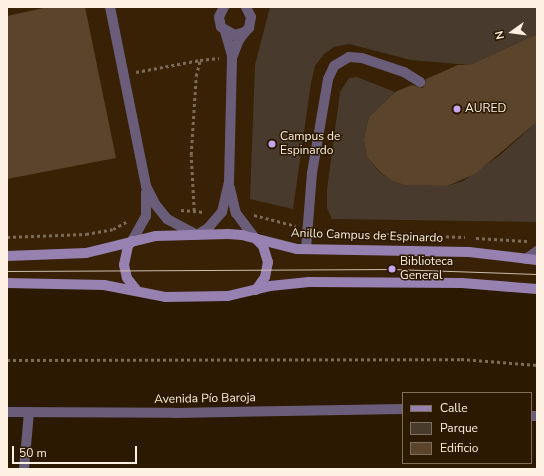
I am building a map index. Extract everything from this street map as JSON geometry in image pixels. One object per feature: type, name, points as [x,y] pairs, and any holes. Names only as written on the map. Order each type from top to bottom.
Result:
[{"type":"main road","name":"Anillo Campus de Espinardo","points":[[7,256],[86,253],[156,236],[242,235],[306,249],[470,252],[537,260]]},
{"type":"main road","points":[[255,238],[263,246],[268,262],[265,277],[256,290]]},
{"type":"main road","points":[[132,241],[124,256],[124,271],[134,291]]},
{"type":"main road","points":[[7,283],[72,283],[134,291],[165,297],[228,296],[270,286],[309,282],[462,283],[537,289]]},
{"type":"street","points":[[110,7],[146,186],[146,216],[132,241]]},
{"type":"street","points":[[146,186],[155,204],[167,219],[197,235],[212,225],[222,212],[229,182],[232,58],[219,17],[224,7]]},
{"type":"street","points":[[232,58],[239,40],[246,32],[251,22],[246,7]]},
{"type":"street","points":[[224,31],[235,35],[246,32]]},
{"type":"street","points":[[306,249],[312,173],[328,79],[334,66],[349,57],[362,58],[404,72],[420,82]]},
{"type":"street","points":[[229,182],[236,213],[255,238]]},
{"type":"street","points":[[526,259],[537,251]]},
{"type":"street","name":"Avenida Pío Baroja","points":[[7,412],[402,410]]},
{"type":"street","points":[[24,469],[29,412]]},
{"type":"path","points":[[124,75],[200,60],[232,58]]},
{"type":"path","points":[[194,211],[191,155],[196,76],[200,60]]},
{"type":"path","points":[[7,360],[461,359],[537,365]]},
{"type":"shaded area","name":"Campus de Espinardo","points":[[7,7],[537,7],[537,289],[325,282],[228,296],[7,283]]},
{"type":"green space","points":[[270,7],[537,7],[537,34],[470,65],[411,60],[349,44],[334,47],[324,54],[315,66],[311,83],[293,209],[250,199],[255,65]]},
{"type":"green space","points":[[357,77],[395,92],[369,117],[364,139],[367,157],[379,172],[392,181],[405,185],[447,186],[463,181],[499,156],[537,122],[537,222],[332,219],[327,208],[327,190],[340,92],[349,78]]},
{"type":"building","points":[[48,7],[85,7],[116,158],[7,179],[7,16]]},
{"type":"building","name":"AURED","points":[[537,34],[537,122],[475,174],[447,186],[405,185],[392,181],[380,172],[367,157],[364,139],[369,117],[395,92],[412,85],[423,88],[426,79],[458,65],[470,65]]},
{"type":"tram line","points":[[7,271],[392,269],[537,274]]},
{"type":"place","name":"AURED","points":[[457,109]]},
{"type":"place","name":"Campus de Espinardo","points":[[272,144]]},
{"type":"place","name":"Biblioteca General","points":[[392,269]]}]
